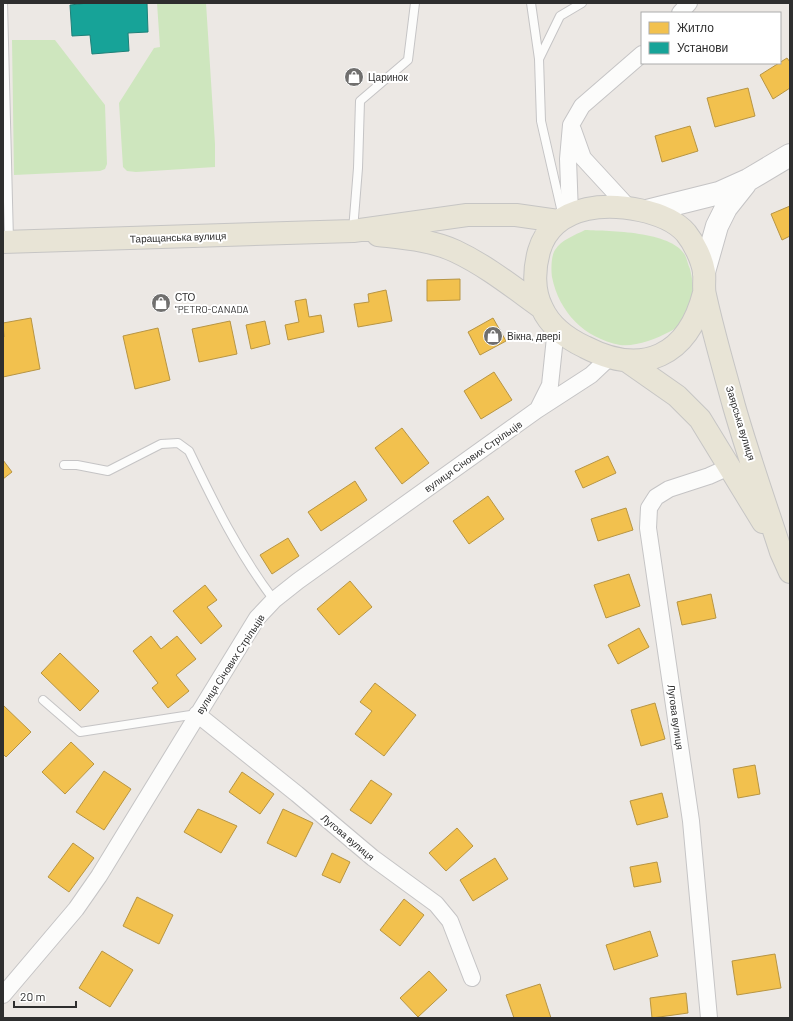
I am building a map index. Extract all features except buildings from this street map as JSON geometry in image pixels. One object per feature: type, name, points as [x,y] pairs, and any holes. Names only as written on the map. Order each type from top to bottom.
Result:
[{"type":"main road","points":[[638,210],[719,194],[748,180],[790,155]]},
{"type":"main road","points":[[618,360],[647,360],[664,353],[679,342],[691,328],[700,312],[704,293],[704,272],[710,245],[726,208],[748,180]]},
{"type":"main road","points":[[542,308],[536,287],[537,262],[540,249],[564,217],[588,208],[608,207],[638,210],[671,220],[686,233],[697,251],[704,272]]},
{"type":"main road","name":"Таращанська вулиця","points":[[6,241],[353,231],[467,215],[564,217]]},
{"type":"main road","name":"Таращанська вулиця","points":[[353,231],[419,241],[454,250],[486,267],[542,308]]},
{"type":"main road","name":"Заярська вулиця","points":[[704,293],[735,408],[781,552],[790,572]]},
{"type":"main road","name":"Заярська вулиця","points":[[542,308],[556,328],[575,342],[618,360],[677,396],[700,419],[781,552]]},
{"type":"street","points":[[681,12],[689,3]]},
{"type":"street","points":[[564,217],[571,125],[582,106],[641,55]]},
{"type":"street","points":[[571,125],[583,158],[638,210]]},
{"type":"street","name":"вулиця Січових Стрільців","points":[[537,410],[550,385],[556,328]]},
{"type":"street","name":"вулиця Січових Стрільців","points":[[3,995],[76,909],[99,876],[257,618],[274,600],[298,581],[537,410],[591,375],[618,360]]},
{"type":"street","name":"Лугова вулиця","points":[[709,1018],[691,821],[648,528],[649,508],[656,497],[669,489],[709,476],[729,466]]},
{"type":"street","name":"Лугова вулиця","points":[[197,714],[297,794],[373,858],[436,904],[450,921],[472,978]]},
{"type":"lane","points":[[3,3],[6,241]]},
{"type":"lane","points":[[353,231],[358,168],[360,101],[408,60],[415,3]]},
{"type":"lane","points":[[531,3],[540,59],[541,121],[564,217]]},
{"type":"lane","points":[[540,59],[560,16],[582,3]]},
{"type":"lane","points":[[64,465],[77,465],[108,471],[161,444],[178,443],[189,451],[225,526],[252,572],[274,600]]},
{"type":"lane","points":[[43,700],[80,732],[197,714]]},
{"type":"green space","points":[[157,3],[206,3],[215,144],[215,167],[136,172],[127,171],[123,167],[119,103],[154,48],[160,47]]},
{"type":"green space","points":[[12,40],[55,40],[105,105],[107,164],[105,169],[100,171],[14,175]]},
{"type":"green space","points":[[585,230],[639,234],[667,241],[678,247],[685,255],[693,282],[693,296],[690,307],[682,322],[669,332],[652,340],[639,344],[620,345],[607,342],[595,336],[575,322],[567,312],[555,290],[551,267],[555,250],[558,246],[568,238]]},
{"type":"place","name":"Царинок","points":[[354,77]]},
{"type":"place","name":"СТО \"PETRO-CANADA","points":[[161,303]]},
{"type":"place","name":"Вікна, двері","points":[[493,336]]}]
